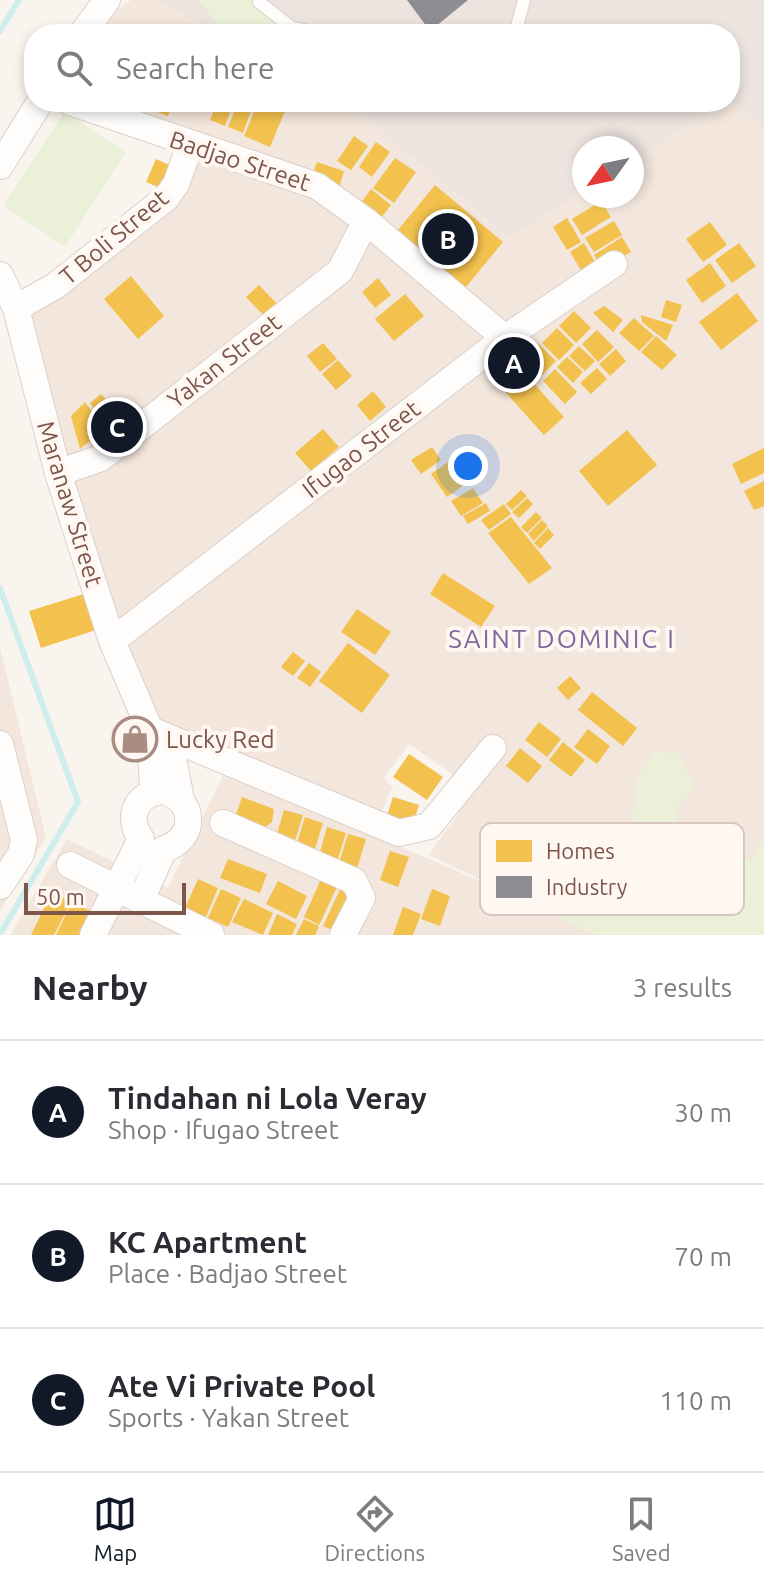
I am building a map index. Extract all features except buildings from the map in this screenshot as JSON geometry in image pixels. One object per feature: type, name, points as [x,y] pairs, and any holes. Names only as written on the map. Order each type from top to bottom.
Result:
[{"type":"street","points":[[89,24],[107,0]]},
{"type":"street","points":[[0,166],[34,112]]},
{"type":"street","name":"Badjao Street","points":[[98,112],[317,186],[366,221],[505,338]]},
{"type":"street","name":"T Boli Street","points":[[16,308],[55,286],[166,198],[176,184],[190,145]]},
{"type":"street","name":"Yakan Street","points":[[58,473],[101,458],[340,271],[366,221]]},
{"type":"street","name":"Ifugao Street","points":[[112,641],[505,338],[614,264]]},
{"type":"street","name":"Maranaw Street","points":[[0,275],[16,308],[58,473],[112,641],[150,730],[173,759],[181,799],[189,815],[186,833],[181,841],[164,849],[130,895]]},
{"type":"street","points":[[150,730],[399,833],[429,826],[493,748]]},
{"type":"street","name":"Maranaw Street","points":[[150,730],[149,762],[153,791]]},
{"type":"street","points":[[0,744],[4,777],[24,840],[21,854],[0,886]]},
{"type":"street","points":[[93,935],[130,895],[141,839],[135,831],[134,812],[144,796],[153,791],[172,793],[181,799]]},
{"type":"street","points":[[223,823],[354,881],[362,898],[343,935]]},
{"type":"street","points":[[70,865],[211,935]]},
{"type":"lane","points":[[518,24],[524,0]]},
{"type":"lane","points":[[259,2],[287,24]]},
{"type":"shaded area","points":[[131,0],[157,0],[199,24],[105,24],[114,12]]},
{"type":"shaded area","points":[[157,0],[764,0],[764,130],[740,108],[740,24],[199,24]]},
{"type":"shaded area","points":[[740,107],[764,130],[764,838],[752,860],[744,858],[744,823],[676,823],[677,807],[695,788],[640,771],[635,808],[629,823],[480,823],[480,880],[429,855],[475,790],[409,744],[384,778],[392,787],[379,818],[147,715],[15,313],[178,200],[191,182],[196,154],[87,112],[352,112],[371,123],[508,237],[572,198],[572,208],[644,208],[644,154],[711,112],[740,112]]},
{"type":"shaded area","points":[[352,112],[710,112],[644,154],[644,136],[572,136],[572,198],[508,237],[371,123]]},
{"type":"shaded area","points":[[0,647],[46,838],[0,910]]},
{"type":"shaded area","points":[[225,772],[480,881],[480,915],[555,915],[598,935],[10,935],[67,839],[168,888]]},
{"type":"green space","points":[[198,0],[259,0],[278,24],[218,24]]},
{"type":"green space","points":[[64,112],[126,152],[65,247],[3,206]]},
{"type":"green space","points":[[656,752],[678,753],[695,788],[678,806],[677,823],[629,823],[635,808],[640,771]]},
{"type":"green space","points":[[764,838],[764,935],[598,935],[555,915],[744,915],[744,858],[752,860]]},
{"type":"waterway","points":[[0,31],[19,0]]},
{"type":"waterway","points":[[0,588],[78,802],[0,934]]},
{"type":"place","name":"KC Apartment","points":[[448,239]]},
{"type":"place","name":"Tindahan ni Lola Veray","points":[[514,363]]},
{"type":"place","name":"Ate Vi Private Pool","points":[[117,427]]},
{"type":"place","name":"Lucky Red","points":[[135,739]]},
{"type":"district","name":"SAINT DOMINIC I","points":[[562,638]]}]
